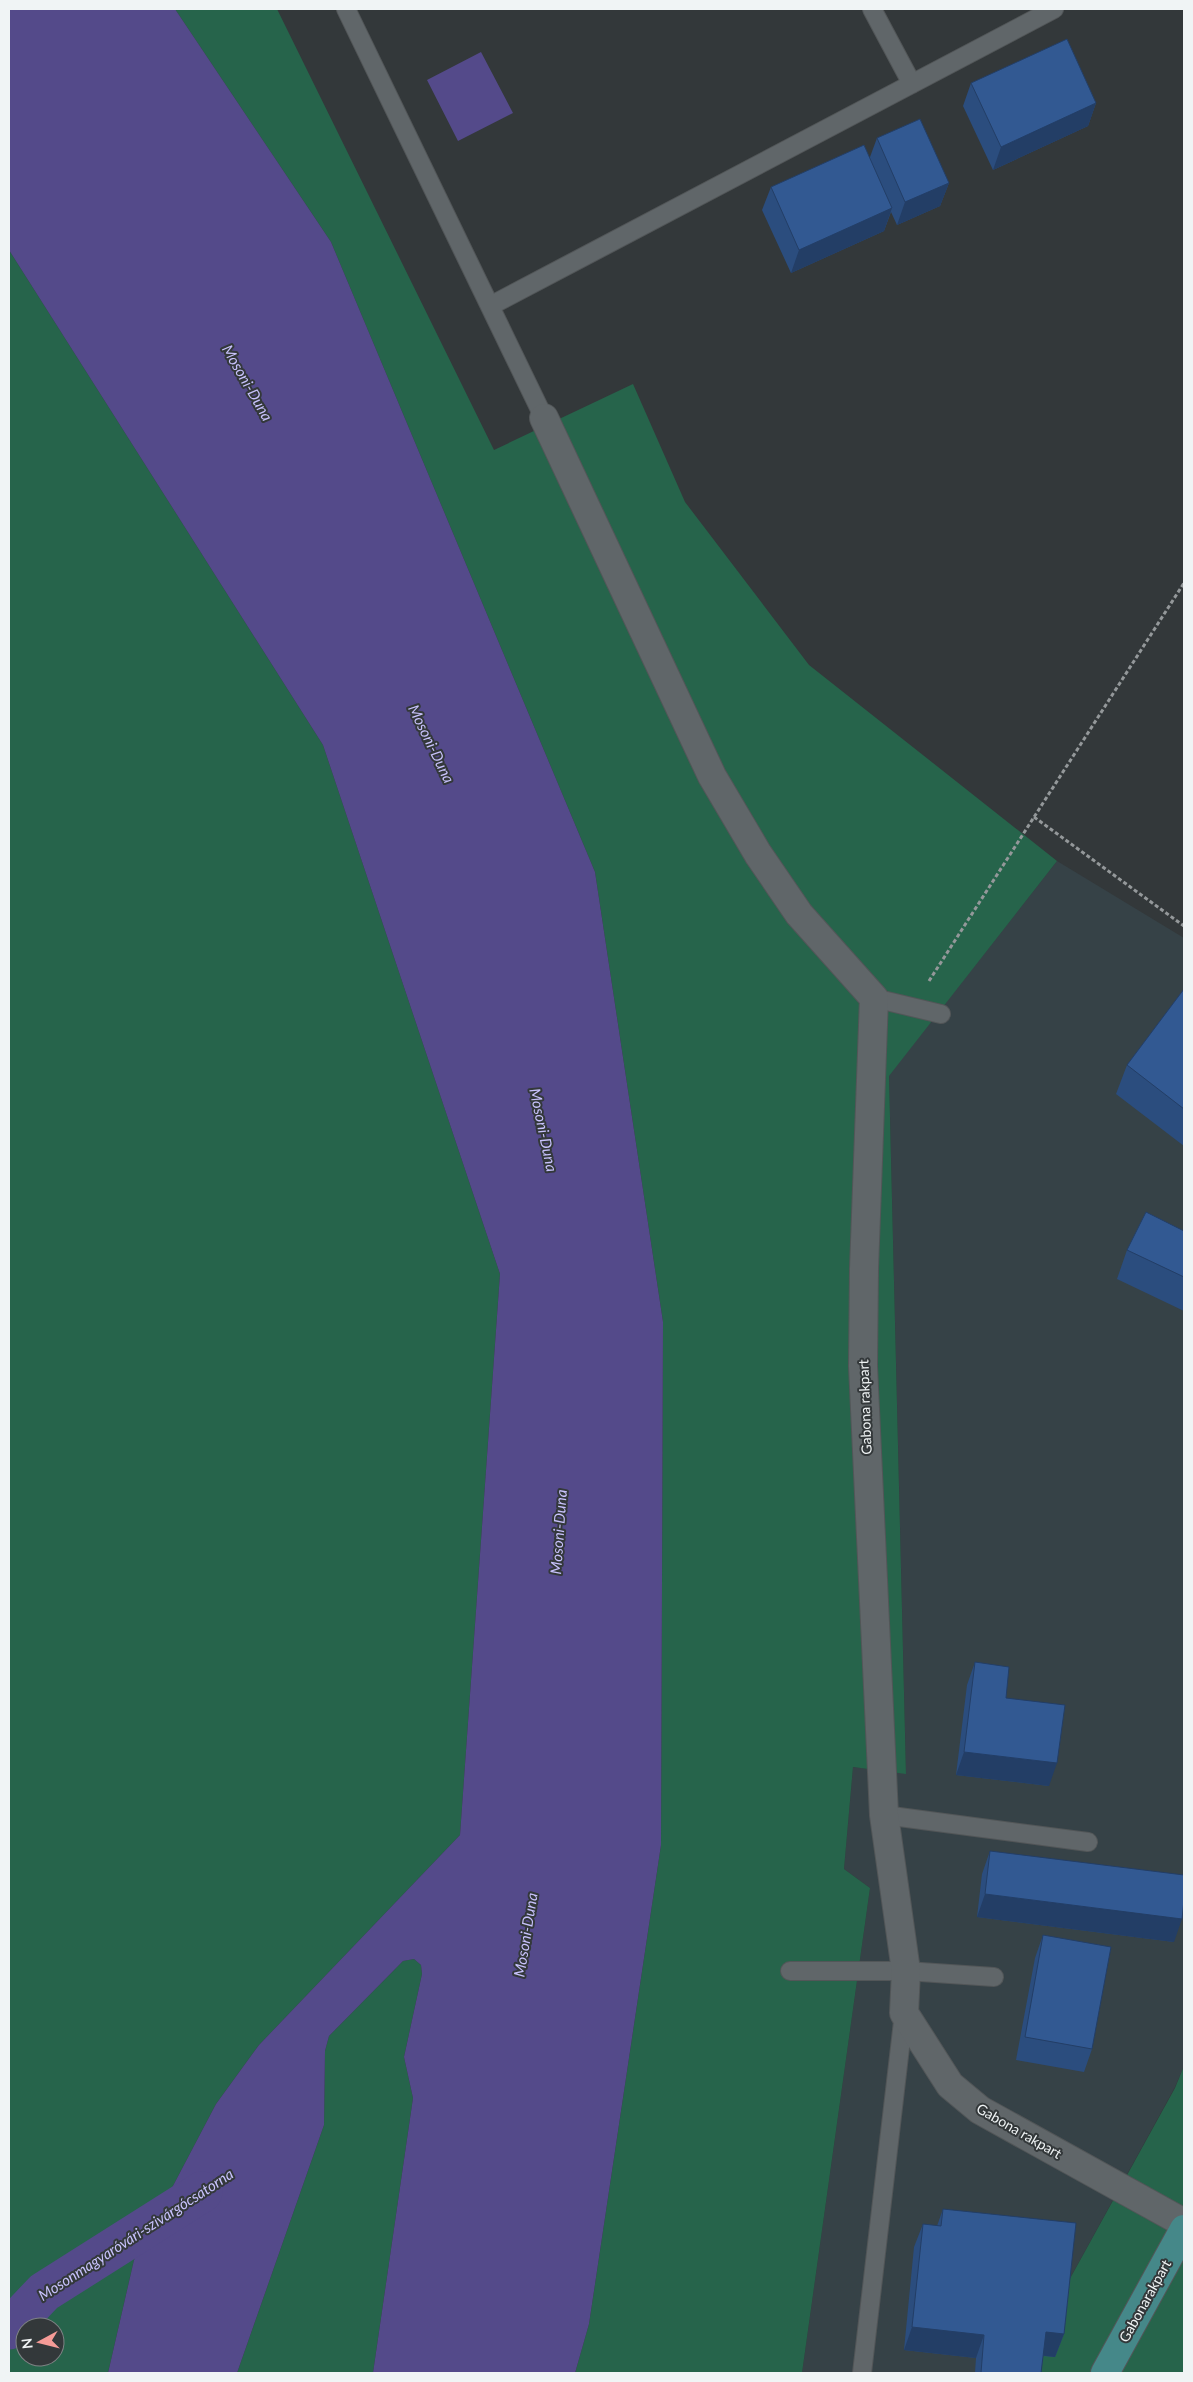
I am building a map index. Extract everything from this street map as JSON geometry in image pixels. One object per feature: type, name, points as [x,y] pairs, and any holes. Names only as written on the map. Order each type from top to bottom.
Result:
[{"type":"main road","name":"Gabonarakpart","points":[[1105,2373],[1184,2229]]},
{"type":"street","points":[[544,418],[712,776],[758,854],[799,914],[874,998]]},
{"type":"street","name":"Gabona rakpart","points":[[874,998],[864,1268],[863,1366],[884,1815],[906,1971],[904,2013],[950,2084],[980,2110],[1184,2223]]},
{"type":"lane","points":[[346,9],[544,418]]},
{"type":"lane","points":[[872,9],[912,84]]},
{"type":"lane","points":[[490,306],[1054,9]]},
{"type":"lane","points":[[874,998],[941,1014]]},
{"type":"lane","points":[[884,1815],[1088,1842]]},
{"type":"lane","points":[[790,1972],[906,1971],[994,1977]]},
{"type":"lane","points":[[862,2373],[904,2013]]},
{"type":"path","points":[[912,1007],[1184,583]]},
{"type":"path","points":[[1034,817],[1184,926]]},
{"type":"shaded area","points":[[1057,861],[1184,938],[1184,2066],[1175,2087],[1018,2373],[802,2373],[870,1888],[844,1869],[853,1767],[906,1773],[889,1075]]},
{"type":"green space","points":[[175,9],[277,9],[494,450],[633,384],[685,502],[809,665],[1057,861],[889,1076],[906,1774],[853,1767],[844,1869],[870,1888],[802,2373],[575,2373],[589,2324],[661,1845],[663,1322],[595,872],[331,242]]},
{"type":"green space","points":[[9,250],[323,745],[500,1274],[460,1835],[259,2045],[216,2104],[134,2260],[108,2373],[9,2373]]},
{"type":"green space","points":[[414,1959],[421,1965],[422,1974],[404,2057],[413,2098],[373,2373],[237,2373],[324,2125],[325,2051],[329,2036],[403,1961]]},
{"type":"green space","points":[[1184,2066],[1184,2373],[1018,2373],[1175,2088]]},
{"type":"water","name":"Mosoni-Duna","points":[[9,9],[175,9],[331,242],[595,872],[663,1322],[661,1845],[589,2324],[575,2373],[373,2373],[413,2098],[404,2057],[422,1974],[421,1965],[414,1959],[403,1961],[329,2036],[325,2051],[324,2125],[237,2373],[108,2373],[134,2260],[216,2104],[259,2045],[460,1835],[500,1274],[323,745],[9,250]]},
{"type":"water","points":[[481,52],[513,113],[458,141],[427,80]]},
{"type":"building","points":[[1067,39],[1096,103],[1001,147],[971,83]]},
{"type":"building","points":[[920,119],[949,183],[905,202],[877,138]]},
{"type":"building","points":[[864,145],[892,208],[799,250],[771,187]]},
{"type":"building","points":[[1184,989],[1184,1109],[1127,1065]]},
{"type":"building","points":[[1146,1212],[1184,1231],[1184,1277],[1127,1250]]},
{"type":"building","points":[[975,1662],[1009,1667],[1006,1698],[1065,1705],[1057,1763],[964,1752]]},
{"type":"building","points":[[990,1851],[1184,1875],[1182,1919],[985,1894]]},
{"type":"building","points":[[1043,1935],[1111,1947],[1092,2049],[1025,2037]]},
{"type":"building","points":[[943,2209],[1076,2223],[1064,2334],[1046,2332],[1041,2373],[981,2373],[984,2335],[912,2327],[923,2224],[941,2226]]},
{"type":"waterway","name":"Mosonmagyaróvári-szivárgócsatorna","points":[[9,2329],[44,2292],[202,2192]]}]
